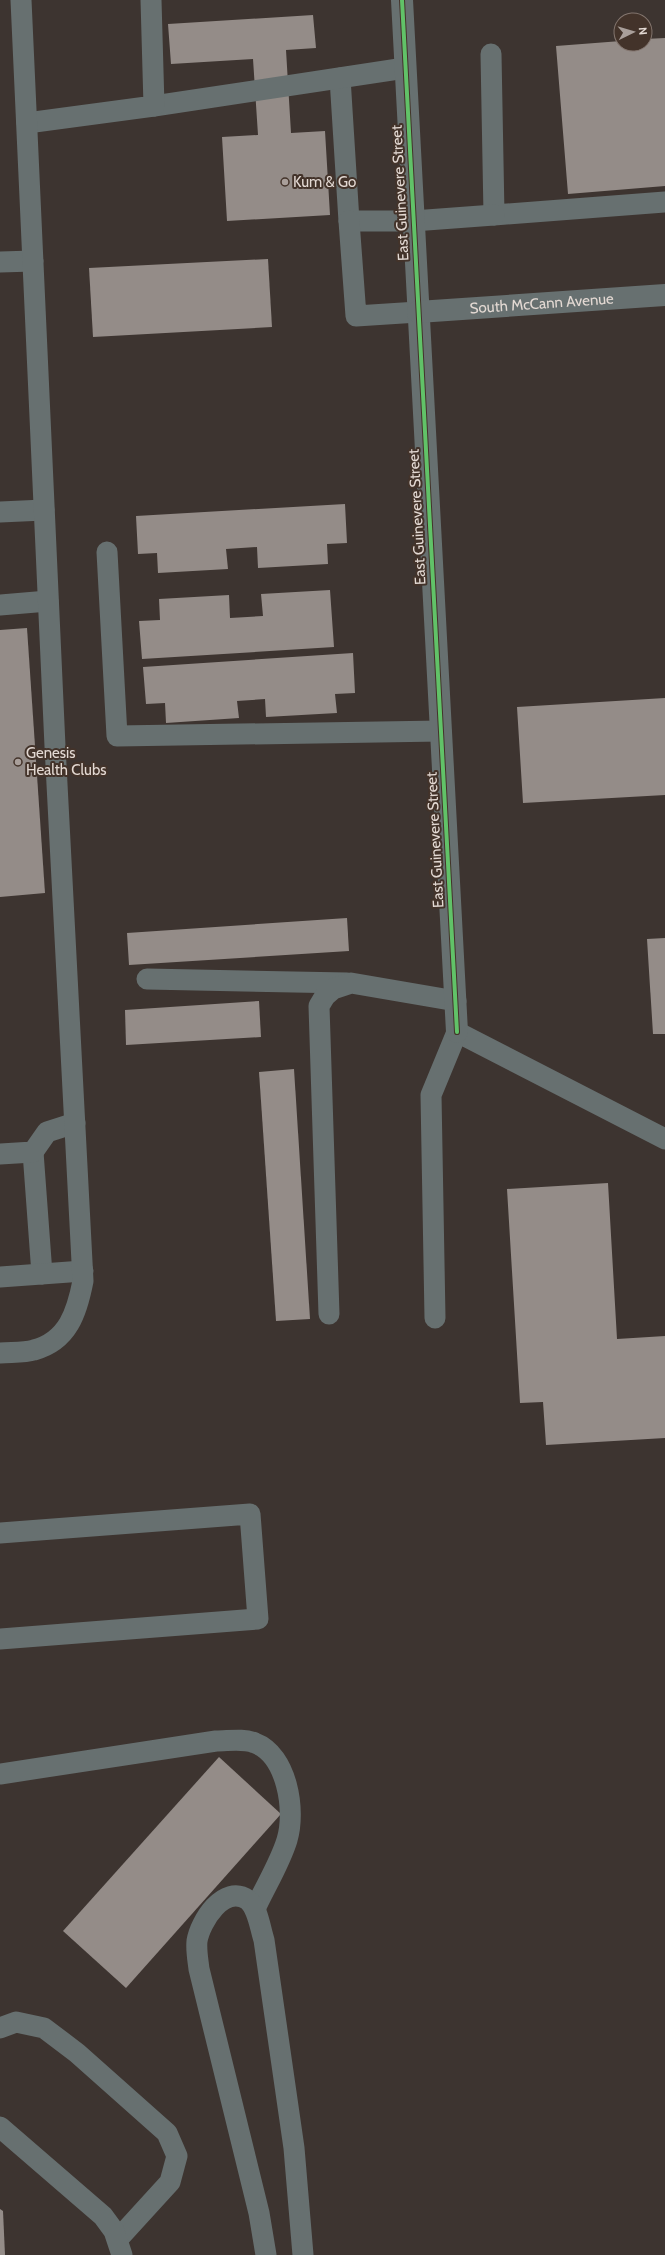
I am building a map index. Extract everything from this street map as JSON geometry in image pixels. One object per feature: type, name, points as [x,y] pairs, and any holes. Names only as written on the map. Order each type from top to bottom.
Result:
[{"type":"street","name":"East Guinevere Street","points":[[402,0],[457,1032]]},
{"type":"street","name":"South McCann Avenue","points":[[418,312],[665,295]]},
{"type":"lane","points":[[0,1352],[34,1350],[54,1342],[68,1326],[78,1308],[83,1281],[48,602],[21,0]]},
{"type":"lane","points":[[151,0],[154,106]]},
{"type":"lane","points":[[491,54],[494,215]]},
{"type":"lane","points":[[27,123],[154,106],[405,68]]},
{"type":"lane","points":[[340,78],[356,316],[418,312]]},
{"type":"lane","points":[[349,221],[413,221],[665,202]]},
{"type":"lane","points":[[0,262],[33,261]]},
{"type":"lane","points":[[0,512],[44,510]]},
{"type":"lane","points":[[107,552],[117,736],[441,731]]},
{"type":"lane","points":[[0,606],[48,602]]},
{"type":"lane","points":[[146,979],[351,983],[456,1001]]},
{"type":"lane","points":[[328,1314],[320,1006],[325,996],[333,989],[351,983]]},
{"type":"lane","points":[[435,1318],[431,1095],[457,1032],[665,1139]]},
{"type":"lane","points":[[42,1274],[33,1152],[47,1132],[75,1123]]},
{"type":"lane","points":[[0,1154],[33,1152]]},
{"type":"lane","points":[[0,1277],[83,1272]]},
{"type":"lane","points":[[0,1533],[250,1514],[258,1619],[0,1639]]},
{"type":"lane","points":[[0,1774],[216,1741],[244,1740],[255,1743],[266,1749],[281,1767],[288,1797],[289,1820],[287,1840],[255,1909]]},
{"type":"lane","points":[[266,2255],[260,2213],[199,1969],[197,1952],[197,1940],[208,1914],[226,1898],[242,1898],[249,1900],[255,1909],[264,1940],[294,2148],[303,2255]]},
{"type":"lane","points":[[0,2028],[16,2022],[44,2028],[77,2054],[167,2133],[177,2156],[170,2182],[120,2247]]},
{"type":"lane","points":[[0,2127],[103,2216],[114,2230],[120,2247]]},
{"type":"building","points":[[313,15],[316,48],[286,50],[291,133],[325,131],[330,215],[227,221],[222,137],[258,135],[253,59],[171,64],[168,24]]},
{"type":"building","points":[[665,38],[665,186],[568,194],[556,46],[613,42],[613,52],[653,52],[653,39]]},
{"type":"building","points":[[268,259],[272,327],[93,337],[89,268]]},
{"type":"building","points":[[345,504],[347,543],[327,544],[328,564],[258,568],[257,547],[226,549],[228,569],[158,573],[157,553],[138,554],[136,516]]},
{"type":"building","points":[[330,590],[334,647],[142,659],[139,621],[160,620],[159,599],[229,595],[230,618],[263,616],[261,594]]},
{"type":"building","name":"Genesis Health Clubs","points":[[27,628],[45,893],[0,897],[0,630]]},
{"type":"building","points":[[353,653],[355,693],[335,694],[337,713],[266,717],[265,699],[237,701],[239,718],[166,723],[165,703],[146,704],[143,667]]},
{"type":"building","points":[[665,698],[665,795],[523,803],[517,707]]},
{"type":"building","points":[[347,918],[349,951],[129,965],[127,933]]},
{"type":"building","points":[[665,938],[665,1034],[653,1034],[647,939]]},
{"type":"building","points":[[259,1001],[261,1037],[126,1045],[125,1010]]},
{"type":"building","points":[[294,1069],[310,1319],[276,1321],[259,1072]]},
{"type":"building","points":[[608,1183],[617,1339],[665,1336],[665,1438],[546,1445],[543,1402],[520,1403],[507,1189]]},
{"type":"building","points":[[219,1757],[281,1814],[126,1988],[63,1931]]},
{"type":"building","points":[[0,2209],[3,2211],[5,2255],[0,2255]]},
{"type":"cycle path","points":[[402,0],[457,1032]]},
{"type":"place","name":"Kum & Go","points":[[285,182]]},
{"type":"place","name":"Genesis Health Clubs","points":[[18,762]]}]
